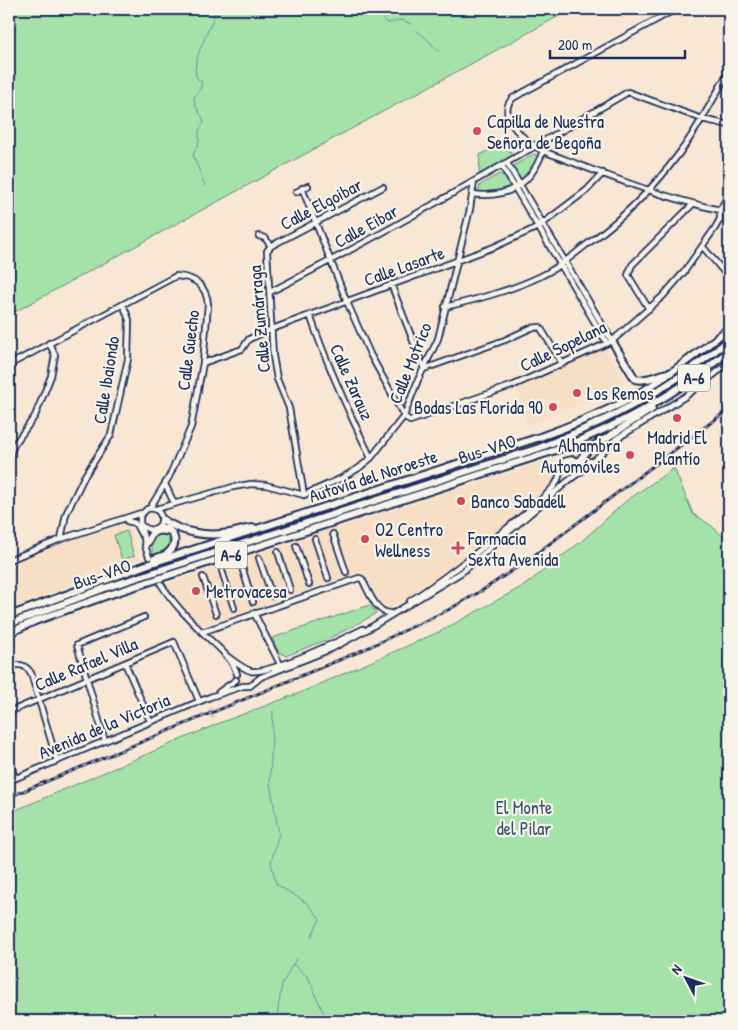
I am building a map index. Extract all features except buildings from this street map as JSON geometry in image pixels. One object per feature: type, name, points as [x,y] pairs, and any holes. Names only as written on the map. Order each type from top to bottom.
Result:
[{"type":"highway","name":"Autovía del Noroeste","points":[[9,616],[146,565],[574,425],[622,403],[670,373],[729,328]]},
{"type":"highway","name":"Bus-VAO","points":[[9,624],[105,588],[529,451],[566,437],[613,417],[652,396],[695,367],[729,340]]},
{"type":"highway","points":[[609,342],[637,380],[670,373]]},
{"type":"highway","name":"Autovía del Noroeste","points":[[9,633],[35,621],[108,595],[559,449],[620,422],[658,402],[690,381],[729,351]]},
{"type":"highway","points":[[579,464],[589,449],[650,411],[658,402]]},
{"type":"highway","points":[[161,517],[179,528],[198,534],[216,535],[251,527],[260,529]]},
{"type":"highway","points":[[146,565],[155,558],[169,552],[174,543],[173,533],[165,527],[159,527]]},
{"type":"highway","points":[[147,545],[152,534],[161,530],[170,534],[174,543]]},
{"type":"street","points":[[676,9],[513,98],[508,102],[506,110],[509,119],[522,136],[534,147],[649,190],[693,204],[720,210]]},
{"type":"street","points":[[445,307],[495,295],[540,277],[610,228],[649,190],[678,155],[702,119],[729,71]]},
{"type":"street","name":"Calle Eibar","points":[[270,292],[331,261],[474,182],[628,92],[702,119]]},
{"type":"street","points":[[702,119],[729,125]]},
{"type":"street","points":[[472,194],[496,195],[517,187],[534,171],[543,151]]},
{"type":"street","points":[[504,164],[609,342]]},
{"type":"street","name":"Calle Lasarte","points":[[203,363],[242,349],[249,339],[272,329],[457,261],[541,226],[587,190],[603,173]]},
{"type":"street","name":"Calle Motrico","points":[[304,495],[340,479],[372,458],[404,416],[438,340],[474,182]]},
{"type":"street","points":[[296,192],[308,186]]},
{"type":"street","name":"Calle Elgoibar","points":[[271,246],[383,187]]},
{"type":"street","points":[[302,188],[347,302],[370,354],[404,416]]},
{"type":"street","name":"Calle Sopelana","points":[[404,416],[410,421],[514,385],[609,342],[650,309],[684,272],[703,247],[720,219],[720,210],[729,194]]},
{"type":"street","points":[[650,309],[628,275],[632,266],[693,204]]},
{"type":"street","name":"Calle Zumárraga","points":[[259,236],[265,238],[271,246],[267,251],[273,356],[277,378],[289,408],[304,495]]},
{"type":"street","points":[[703,247],[729,278]]},
{"type":"street","name":"Calle Guecho","points":[[9,365],[176,276],[193,278],[200,283],[205,289],[208,304],[203,363],[191,427],[153,509]]},
{"type":"street","points":[[391,284],[424,369],[505,340],[531,328],[540,327],[562,363]]},
{"type":"street","name":"Calle Ibaiondo","points":[[61,539],[66,514],[84,478],[111,435],[128,359],[129,320],[123,304]]},
{"type":"street","name":"Calle Zarauz","points":[[310,315],[325,358],[348,412],[372,458]]},
{"type":"street","points":[[9,457],[14,445],[35,416],[51,376],[55,355],[49,342]]},
{"type":"street","points":[[161,584],[175,604],[225,654],[235,667],[236,680],[242,686],[248,687],[253,682],[350,640],[462,572],[616,439],[689,394],[729,363]]},
{"type":"street","points":[[9,448],[14,445]]},
{"type":"street","points":[[225,654],[251,671],[261,671],[345,638],[390,613],[448,575],[496,537],[558,482],[565,461],[570,459],[579,464],[585,464],[595,458]]},
{"type":"street","points":[[575,476],[579,464]]},
{"type":"street","points":[[562,471],[565,476],[575,476]]},
{"type":"street","points":[[165,484],[172,504]]},
{"type":"street","points":[[9,560],[61,539],[153,509],[233,487],[251,484],[266,485],[304,495]]},
{"type":"street","points":[[147,545],[147,535],[150,530],[159,527],[163,509],[172,504]]},
{"type":"street","points":[[153,509],[161,517]]},
{"type":"street","points":[[141,513],[141,524],[147,545]]},
{"type":"street","points":[[127,519],[135,519],[150,530]]},
{"type":"street","points":[[119,521],[131,520],[136,522],[147,545]]},
{"type":"street","points":[[333,534],[346,572]]},
{"type":"street","points":[[315,540],[328,578]]},
{"type":"street","points":[[296,546],[309,584]]},
{"type":"street","points":[[278,552],[290,590]]},
{"type":"street","points":[[259,558],[272,596]]},
{"type":"street","points":[[240,564],[253,602]]},
{"type":"street","points":[[222,571],[234,608]]},
{"type":"street","points":[[203,577],[216,614]]},
{"type":"street","points":[[202,632],[359,578],[362,579],[380,610],[390,613]]},
{"type":"street","points":[[254,613],[280,664]]},
{"type":"street","points":[[105,741],[77,645],[144,617]]},
{"type":"street","name":"Calle Rafael Villa","points":[[9,712],[174,642],[199,701]]},
{"type":"street","points":[[125,663],[150,721]]},
{"type":"street","points":[[9,666],[21,664],[27,667],[31,673],[57,761]]},
{"type":"street","points":[[237,674],[245,668]]},
{"type":"street","points":[[251,671],[254,676],[253,682]]},
{"type":"street","name":"Avenida de la Victoria","points":[[210,697],[236,680]]},
{"type":"street","name":"Avenida de la Victoria","points":[[9,781],[199,701],[242,686]]},
{"type":"street","points":[[9,759],[15,778]]},
{"type":"shaded area","points":[[605,347],[624,382],[604,396],[527,425],[516,388]]},
{"type":"shaded area","points":[[548,462],[553,466],[556,476],[534,501],[457,564],[387,610],[361,572],[203,625],[178,599],[168,584],[335,528]]},
{"type":"shaded area","points":[[129,526],[140,559],[9,610],[9,562],[108,528]]},
{"type":"green space","points":[[9,9],[572,9],[9,315]]},
{"type":"green space","points":[[498,145],[513,155],[480,174],[480,155]]},
{"type":"green space","points":[[534,154],[538,156],[533,167],[519,180],[512,168],[513,166]]},
{"type":"green space","points":[[499,174],[504,176],[509,184],[506,189],[480,192],[480,185]]},
{"type":"green space","name":"El Monte del Pilar","points":[[674,468],[693,514],[713,527],[729,544],[729,1021],[9,1021],[9,813],[222,722],[302,692],[441,631],[525,585],[583,540],[626,501]]},
{"type":"green space","points":[[127,531],[134,556],[122,560],[114,535]]},
{"type":"green space","points":[[161,533],[169,538],[169,547],[165,551],[153,555],[153,539],[157,534]]},
{"type":"green space","points":[[370,605],[376,613],[372,616],[328,639],[286,656],[278,651],[272,638]]},
{"type":"waterway","points":[[205,186],[193,155],[199,143],[199,131],[204,122],[194,102],[201,84],[201,80],[198,80],[195,73],[201,46],[214,18],[216,11],[214,9]]},
{"type":"waterway","points":[[383,9],[383,19],[385,22],[390,23],[401,20],[411,24]]},
{"type":"waterway","points":[[416,30],[439,52]]},
{"type":"waterway","points":[[273,711],[270,783],[279,834],[271,862],[276,884],[307,903],[320,919],[311,937]]},
{"type":"waterway","points":[[297,958],[293,964],[308,977],[327,1021]]},
{"type":"waterway","points":[[273,1021],[277,1015],[282,984],[293,964]]},
{"type":"tunnel","points":[[152,562],[161,584]]},
{"type":"tunnel","points":[[210,709],[213,718]]},
{"type":"railway","points":[[9,797],[363,650],[448,610],[483,590],[528,560],[729,409]]},
{"type":"place","name":"Capilla de Nuestra Señora de Begoña","points":[[477,131]]},
{"type":"place","name":"Los Remos","points":[[577,393]]},
{"type":"place","name":"Bodas Las Florida 90","points":[[553,407]]},
{"type":"place","name":"Madrid El Plantío","points":[[677,418]]},
{"type":"place","name":"Alhambra Automóviles","points":[[630,455]]},
{"type":"place","name":"Banco Sabadell","points":[[461,501]]},
{"type":"place","name":"O2 Centro Wellness","points":[[365,539]]},
{"type":"place","name":"Farmacia Sexta Avenida","points":[[458,548]]},
{"type":"place","name":"Metrovacesa","points":[[196,591]]}]
